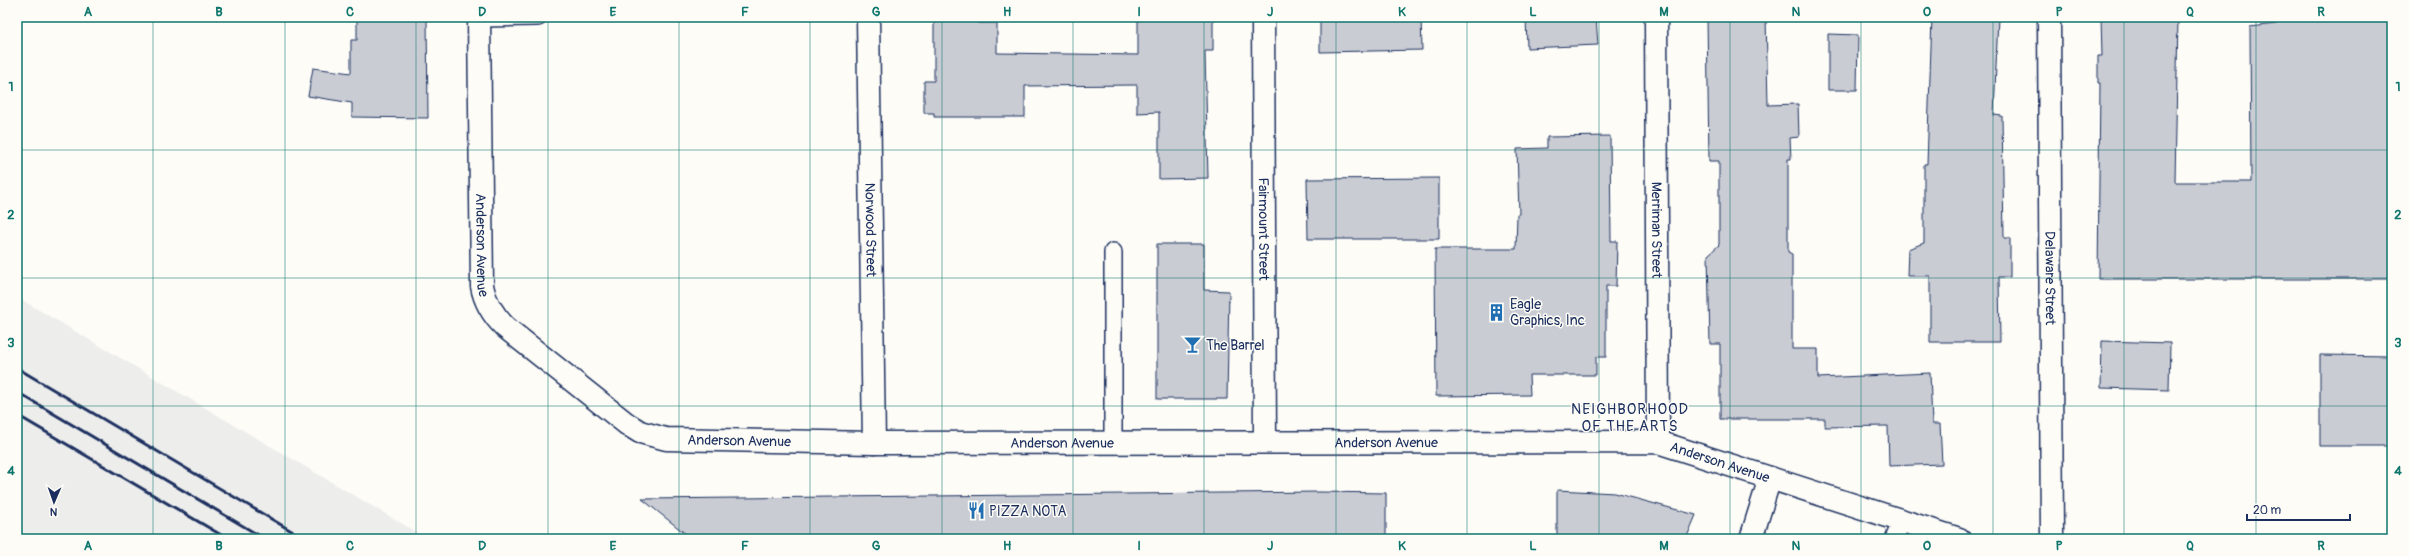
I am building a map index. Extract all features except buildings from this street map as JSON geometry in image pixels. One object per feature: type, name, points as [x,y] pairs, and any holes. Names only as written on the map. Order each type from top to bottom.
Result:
[{"type":"street","name":"Anderson Avenue","points":[[479,17],[482,286],[484,297],[494,316],[627,424],[640,432],[666,439],[874,443],[1658,442],[1770,478],[1898,530],[1959,539]]},
{"type":"street","name":"Norwood Street","points":[[868,17],[874,443]]},
{"type":"street","name":"Fairmount Street","points":[[1263,17],[1264,442]]},
{"type":"street","name":"Merriman Street","points":[[1656,17],[1658,442]]},
{"type":"street","name":"Delaware Street","points":[[2049,17],[2052,539]]},
{"type":"street","points":[[1751,539],[1770,478]]},
{"type":"lane","points":[[479,17],[538,17]]},
{"type":"lane","points":[[1113,252],[1114,442]]},
{"type":"shaded area","points":[[17,297],[428,539],[17,539]]},
{"type":"railway","points":[[17,368],[305,539]]},
{"type":"railway","points":[[17,392],[265,539]]},
{"type":"railway","points":[[17,415],[228,539]]},
{"type":"place","name":"Eagle Graphics, Inc","points":[[1497,312]]},
{"type":"place","name":"The Barrel","points":[[1193,345]]},
{"type":"place","name":"PIZZA NOTA","points":[[976,511]]},
{"type":"district","name":"NEIGHBORHOOD OF THE ARTS","points":[[1630,418]]}]
